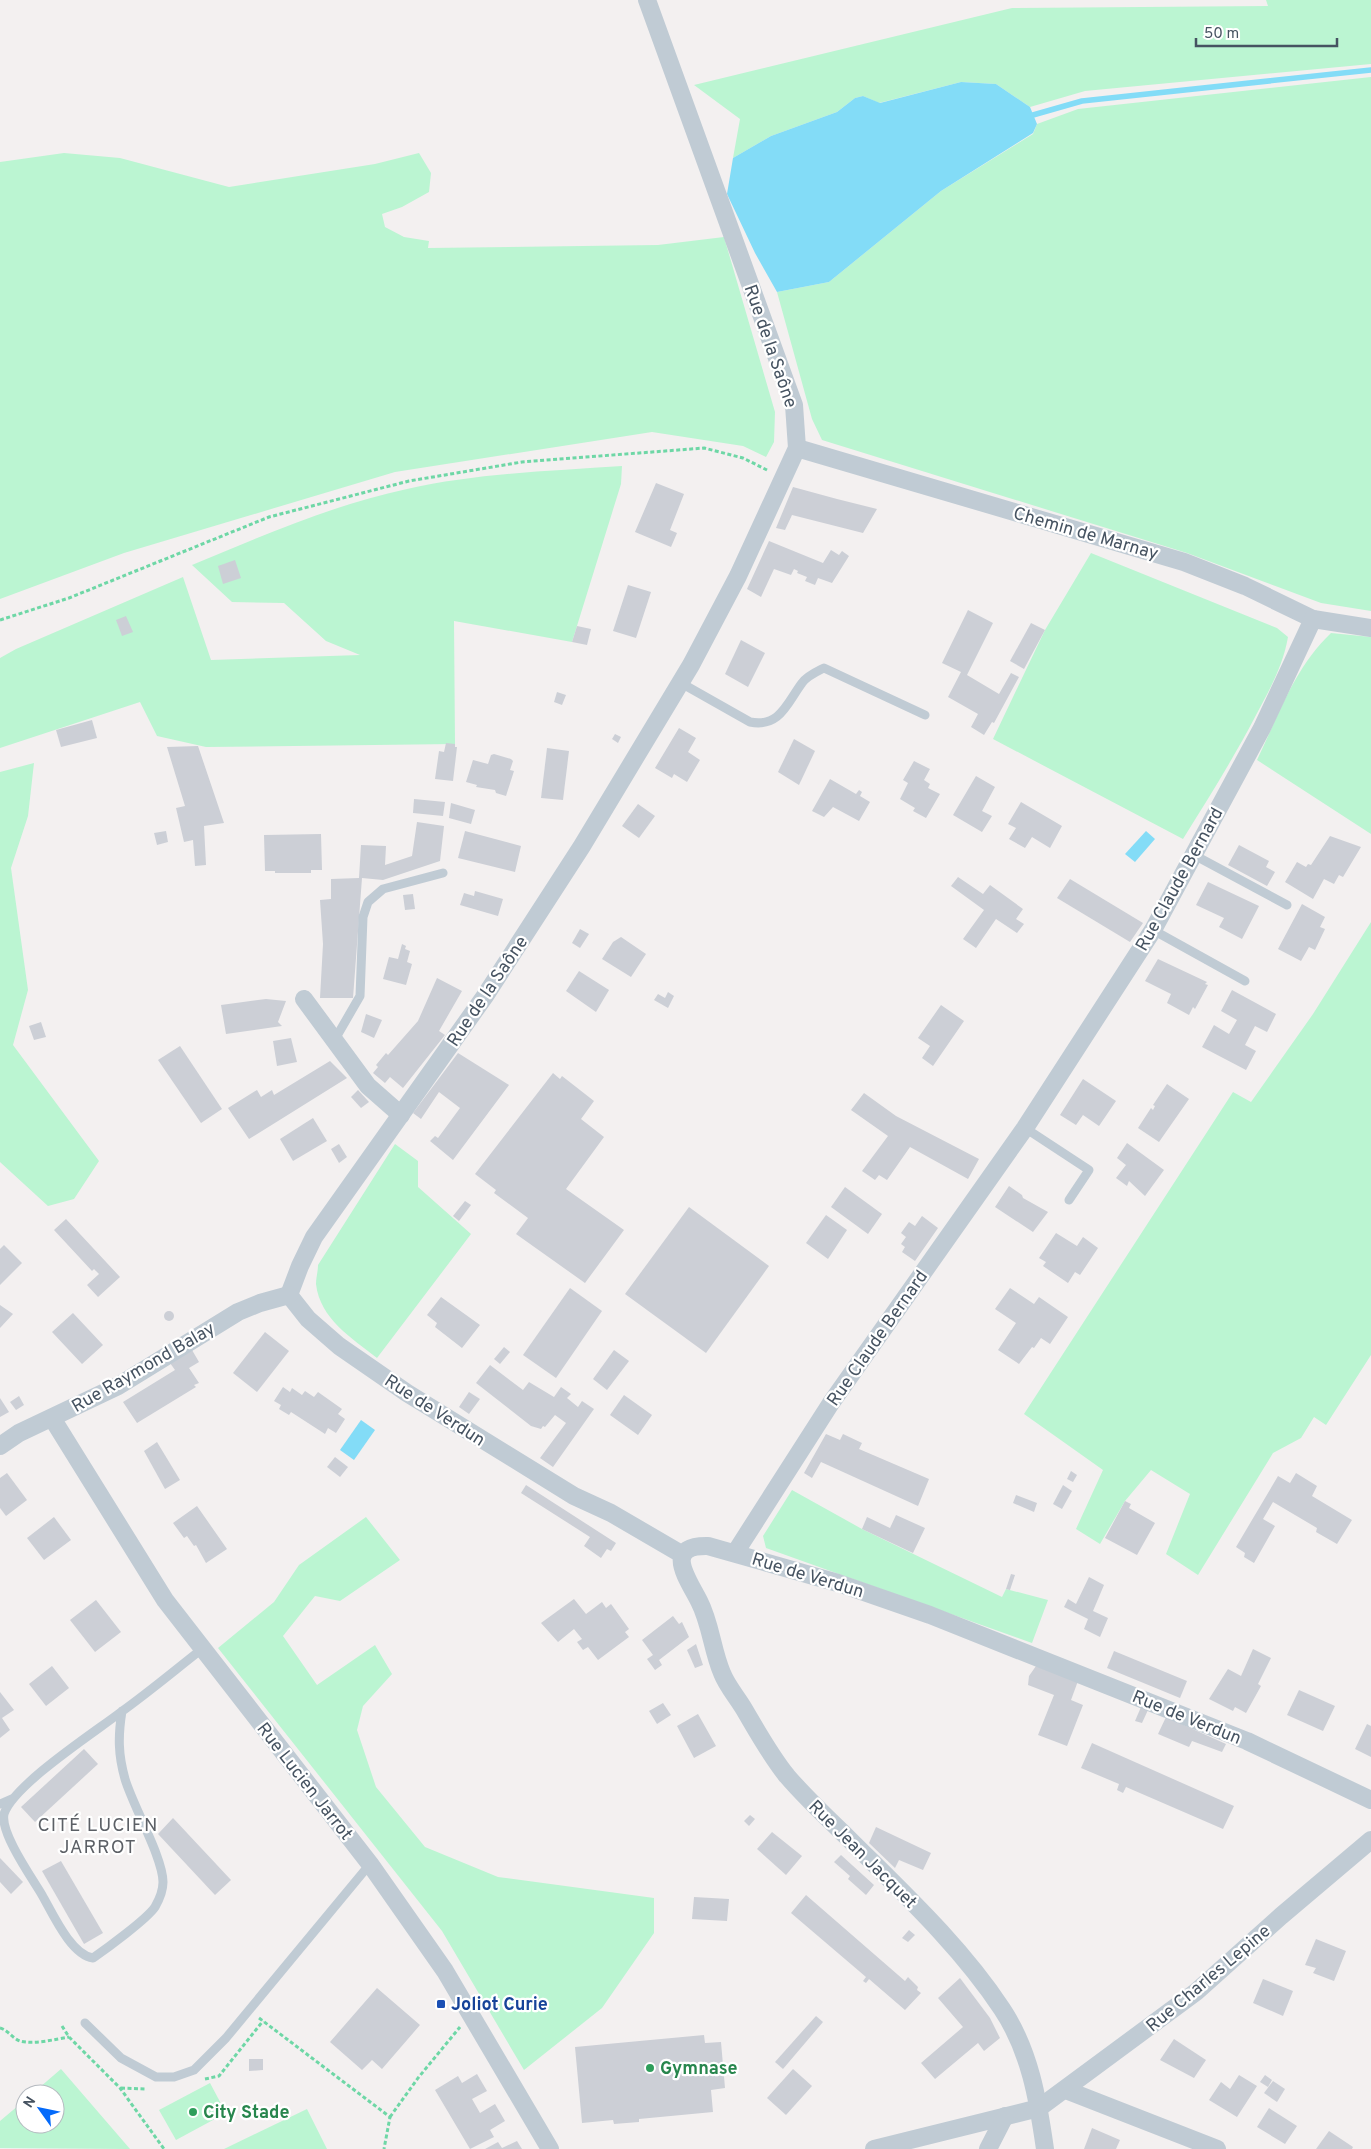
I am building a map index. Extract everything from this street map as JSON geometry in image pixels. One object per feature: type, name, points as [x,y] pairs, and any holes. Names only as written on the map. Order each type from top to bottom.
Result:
[{"type":"street","name":"Rue de la Saône","points":[[289,1295],[314,1237],[485,996],[550,896],[681,683],[738,576],[797,448],[794,405],[647,0]]},
{"type":"street","name":"Chemin de Marnay","points":[[797,448],[1184,562],[1245,586],[1313,619],[1371,628]]},
{"type":"street","name":"Rue Claude Bernard","points":[[735,1553],[831,1403],[1025,1128],[1153,930],[1262,728],[1313,619]]},
{"type":"street","points":[[304,999],[368,1086],[401,1115]]},
{"type":"street","name":"Rue Raymond Balay","points":[[0,1446],[20,1433],[118,1386],[238,1312],[260,1303],[289,1295]]},
{"type":"street","name":"Rue de Verdun","points":[[289,1295],[308,1319],[339,1346],[415,1398],[574,1496],[611,1513],[683,1555],[696,1545],[708,1546],[838,1583],[930,1615],[1247,1740],[1371,1800]]},
{"type":"street","name":"Rue Lucien Jarrot","points":[[52,1418],[155,1585],[370,1864],[446,1971],[550,2149]]},
{"type":"street","name":"Rue Jean Jacquet","points":[[683,1555],[682,1570],[703,1610],[723,1674],[772,1755],[806,1796],[899,1888],[979,1977],[1003,2012],[1030,2068],[1039,2108],[1045,2149]]},
{"type":"street","name":"Rue Charles Lepine","points":[[1039,2108],[1066,2090],[1196,1992],[1281,1916],[1371,1840]]},
{"type":"street","points":[[1066,2090],[1217,2149]]},
{"type":"street","points":[[874,2149],[1039,2108]]},
{"type":"street","points":[[988,2149],[1005,2116]]},
{"type":"lane","points":[[681,683],[750,722],[760,724],[767,722],[785,710],[802,682],[813,673],[824,668],[925,715]]},
{"type":"lane","points":[[1194,855],[1287,905]]},
{"type":"lane","points":[[334,1041],[360,996],[363,917],[368,902],[383,889],[443,873]]},
{"type":"lane","points":[[1153,930],[1245,981]]},
{"type":"lane","points":[[1025,1128],[1089,1170],[1069,1200]]},
{"type":"lane","points":[[122,1711],[118,1737],[123,1771],[134,1807],[159,1864],[163,1882],[160,1897],[154,1909],[93,1958],[85,1957],[78,1952],[69,1940],[13,1845],[4,1828],[4,1814],[12,1800],[59,1756],[122,1711],[202,1648]]},
{"type":"lane","points":[[0,1804],[12,1800]]},
{"type":"lane","points":[[85,2023],[121,2058],[138,2069],[156,2077],[174,2077],[194,2070],[208,2058],[370,1864]]},
{"type":"path","points":[[0,620],[69,598],[269,517],[409,481],[522,462],[704,448],[743,458],[784,477]]},
{"type":"path","points":[[249,2010],[390,2117]]},
{"type":"path","points":[[384,2149],[390,2117],[418,2078],[471,2014]]},
{"type":"path","points":[[62,2026],[69,2037],[120,2088],[164,2149]]},
{"type":"path","points":[[0,2028],[20,2041],[28,2042],[69,2037]]},
{"type":"green space","points":[[1266,0],[1371,0],[1371,64],[1085,91],[1030,107],[996,84],[961,82],[879,103],[863,96],[855,98],[837,112],[771,136],[733,158],[740,119],[694,85],[1012,8],[1268,6]]},
{"type":"green space","points":[[1371,77],[1371,611],[1321,603],[1187,553],[822,440],[812,419],[777,292],[829,282],[941,191],[1033,134],[1037,124],[1078,109]]},
{"type":"green space","points":[[64,153],[120,158],[229,187],[375,164],[419,153],[431,173],[429,192],[402,207],[382,214],[385,227],[404,237],[429,241],[428,248],[658,245],[724,237],[775,412],[774,442],[766,457],[743,446],[652,432],[395,472],[124,553],[0,599],[0,162]]},
{"type":"green space","points":[[622,466],[621,484],[572,642],[454,621],[455,744],[206,747],[157,736],[140,702],[0,748],[0,658],[16,649],[183,577],[211,660],[360,655],[326,641],[284,603],[232,602],[192,565],[324,512],[407,489],[487,476]]},
{"type":"green space","points":[[1091,553],[1277,628],[1288,637],[1275,678],[1247,733],[1183,839],[993,739],[1045,630]]},
{"type":"green space","points":[[1331,633],[1371,637],[1371,834],[1257,760],[1297,677],[1318,646]]},
{"type":"green space","points":[[34,763],[28,816],[11,868],[28,990],[13,1045],[99,1161],[74,1199],[48,1206],[0,1162],[0,772]]},
{"type":"green space","points":[[1371,922],[1371,1355],[1326,1425],[1314,1417],[1301,1438],[1273,1453],[1198,1575],[1166,1554],[1190,1494],[1151,1470],[1125,1501],[1100,1544],[1076,1529],[1103,1470],[1024,1414],[1233,1092],[1251,1102],[1313,1014]]},
{"type":"green space","points":[[395,1144],[418,1161],[418,1187],[471,1234],[377,1358],[330,1318],[319,1296],[316,1282],[318,1265]]},
{"type":"green space","points":[[792,1490],[862,1529],[1002,1597],[1006,1589],[1048,1600],[1032,1643],[766,1548],[763,1536]]},
{"type":"green space","points":[[366,1517],[400,1560],[340,1601],[315,1596],[283,1636],[317,1685],[375,1645],[392,1674],[363,1706],[357,1730],[376,1787],[425,1847],[498,1877],[654,1898],[654,1933],[602,2008],[524,2070],[442,1931],[218,1648],[274,1602],[299,1565]]},
{"type":"green space","points":[[61,2069],[130,2149],[0,2148],[0,2121],[15,2108],[15,2134],[65,2134],[65,2084],[44,2084]]},
{"type":"green space","name":"City Stade","points":[[210,2083],[226,2113],[176,2140],[159,2110]]},
{"type":"green space","points":[[307,2109],[327,2149],[224,2149]]},
{"type":"water","points":[[961,82],[996,84],[1030,107],[1037,124],[1033,133],[941,191],[829,282],[777,292],[755,253],[727,194],[733,158],[771,136],[837,112],[855,98],[863,96],[880,103]]},
{"type":"water","points":[[1146,831],[1155,839],[1135,862],[1125,854]]},
{"type":"water","points":[[361,1420],[375,1430],[354,1460],[340,1450]]},
{"type":"building","points":[[656,483],[684,494],[670,530],[677,533],[671,547],[635,532]]},
{"type":"building","points":[[793,487],[877,509],[863,533],[792,515],[785,530],[776,528]]},
{"type":"building","points":[[769,541],[823,563],[831,550],[839,555],[842,551],[849,556],[832,583],[818,578],[815,585],[805,581],[807,577],[797,573],[798,571],[794,569],[791,575],[774,569],[761,597],[747,589]]},
{"type":"building","points":[[235,560],[241,578],[223,584],[218,566]]},
{"type":"building","points":[[628,585],[651,592],[636,638],[613,631]]},
{"type":"building","points":[[968,610],[993,623],[967,675],[999,694],[1011,673],[1019,677],[994,723],[992,722],[984,735],[971,727],[978,714],[948,697],[961,672],[942,663]]},
{"type":"building","points":[[126,616],[133,632],[122,636],[116,620]]},
{"type":"building","points":[[1031,623],[1045,630],[1024,669],[1010,661]]},
{"type":"building","points":[[577,626],[591,629],[587,645],[572,642]]},
{"type":"building","points":[[741,640],[765,653],[748,687],[725,674]]},
{"type":"building","points":[[557,692],[566,695],[562,705],[554,702]]},
{"type":"building","points":[[92,720],[97,738],[61,747],[56,730]]},
{"type":"building","points":[[679,728],[696,738],[688,752],[700,760],[687,782],[674,774],[672,778],[655,768]]},
{"type":"building","points":[[615,734],[621,737],[618,743],[612,739]]},
{"type":"building","points":[[794,739],[815,751],[799,785],[778,772]]},
{"type":"building","points":[[446,743],[455,744],[455,747],[457,747],[453,781],[435,779],[439,751],[444,752]]},
{"type":"building","points":[[198,746],[224,823],[204,826],[206,865],[195,866],[193,840],[184,842],[176,808],[185,806],[167,747]]},
{"type":"building","points":[[547,748],[569,751],[563,800],[541,798]]},
{"type":"building","points":[[494,754],[513,761],[510,770],[514,771],[506,796],[496,793],[495,790],[476,787],[477,785],[466,782],[473,760],[488,764],[491,755]]},
{"type":"building","points":[[914,761],[930,769],[924,780],[930,784],[928,788],[940,794],[926,818],[913,811],[915,808],[900,799],[908,783],[903,780]]},
{"type":"building","points":[[976,776],[995,787],[982,811],[992,816],[982,832],[953,815]]},
{"type":"building","points":[[830,779],[856,794],[859,790],[862,792],[860,796],[870,802],[859,821],[833,807],[824,817],[812,811]]},
{"type":"building","points":[[414,799],[445,802],[443,816],[413,813]]},
{"type":"building","points":[[1021,802],[1062,826],[1050,848],[1032,837],[1025,848],[1009,839],[1016,828],[1008,824]]},
{"type":"building","points":[[451,803],[475,810],[471,824],[449,818]]},
{"type":"building","points":[[638,804],[655,816],[639,838],[622,826]]},
{"type":"building","points":[[417,822],[444,826],[440,861],[383,880],[362,878],[353,998],[320,998],[323,944],[320,900],[331,899],[331,879],[359,878],[361,845],[386,846],[385,865],[412,856]]},
{"type":"building","points":[[166,831],[168,842],[157,845],[154,833]]},
{"type":"building","points":[[465,831],[521,846],[515,872],[458,858]]},
{"type":"building","points":[[321,834],[322,870],[311,870],[311,873],[275,873],[275,871],[265,871],[264,835]]},
{"type":"building","points":[[1330,836],[1361,847],[1343,877],[1339,875],[1334,884],[1324,879],[1313,899],[1285,882],[1297,862],[1306,867],[1308,864],[1311,865]]},
{"type":"building","points":[[1239,845],[1269,861],[1266,867],[1275,872],[1267,886],[1228,865]]},
{"type":"building","points":[[958,877],[983,894],[990,885],[1023,909],[1016,919],[1024,924],[1017,933],[996,919],[976,948],[963,939],[984,910],[951,886]]},
{"type":"building","points":[[1070,879],[1143,923],[1130,942],[1057,898]]},
{"type":"building","points":[[1208,882],[1259,906],[1242,939],[1219,927],[1224,918],[1196,905]]},
{"type":"building","points":[[475,891],[503,899],[498,916],[460,905],[464,893],[474,896]]},
{"type":"building","points":[[413,894],[415,909],[405,910],[403,895]]},
{"type":"building","points":[[1302,904],[1325,917],[1320,927],[1325,929],[1315,950],[1309,947],[1301,961],[1278,949]]},
{"type":"building","points":[[580,929],[589,934],[580,948],[572,943]]},
{"type":"building","points":[[621,937],[646,954],[631,977],[602,959],[613,942]]},
{"type":"building","points":[[402,944],[406,946],[405,949],[410,951],[407,962],[412,964],[406,985],[383,979],[389,957],[398,959]]},
{"type":"building","points":[[1158,959],[1207,982],[1205,984],[1208,985],[1195,1009],[1193,1007],[1189,1015],[1167,1003],[1171,994],[1145,981]]},
{"type":"building","points":[[579,971],[609,990],[596,1012],[566,991]]},
{"type":"building","points":[[437,978],[462,991],[439,1031],[445,1035],[403,1088],[390,1077],[385,1083],[373,1073],[378,1067],[376,1065],[386,1053],[388,1055],[418,1021]]},
{"type":"building","points":[[1232,990],[1276,1014],[1267,1032],[1255,1026],[1245,1045],[1256,1051],[1246,1070],[1202,1047],[1214,1025],[1229,1034],[1237,1020],[1221,1011]]},
{"type":"building","points":[[668,992],[674,996],[668,1008],[654,1000],[658,994],[665,998]]},
{"type":"building","points":[[266,999],[286,1001],[278,1022],[282,1026],[226,1034],[221,1005]]},
{"type":"building","points":[[941,1005],[964,1021],[933,1066],[922,1058],[930,1046],[918,1038]]},
{"type":"building","points":[[366,1014],[382,1020],[374,1038],[361,1032]]},
{"type":"building","points":[[41,1022],[46,1037],[34,1040],[29,1026]]},
{"type":"building","points":[[291,1038],[297,1062],[277,1066],[273,1041]]},
{"type":"building","points":[[180,1046],[222,1109],[201,1123],[158,1060]]},
{"type":"building","points":[[458,1053],[509,1085],[453,1160],[430,1141],[435,1136],[438,1138],[460,1108],[439,1092],[421,1119],[413,1113]]},
{"type":"building","points":[[330,1061],[347,1078],[249,1139],[228,1108],[257,1090],[261,1097],[272,1090],[274,1095]]},
{"type":"building","points":[[553,1073],[560,1079],[562,1076],[594,1101],[581,1119],[604,1137],[566,1189],[624,1230],[585,1283],[516,1234],[528,1218],[494,1193],[496,1190],[475,1174]]},
{"type":"building","points":[[1083,1079],[1116,1101],[1099,1126],[1083,1115],[1076,1125],[1060,1115]]},
{"type":"building","points":[[1167,1084],[1189,1099],[1159,1142],[1138,1128],[1151,1108],[1153,1110],[1155,1106],[1153,1105]]},
{"type":"building","points":[[358,1090],[369,1102],[361,1108],[351,1097]]},
{"type":"building","points":[[864,1093],[896,1116],[979,1159],[968,1179],[910,1147],[887,1180],[879,1175],[875,1180],[862,1171],[888,1136],[851,1110]]},
{"type":"building","points":[[313,1118],[327,1141],[293,1161],[280,1139]]},
{"type":"building","points":[[1127,1143],[1164,1170],[1145,1196],[1129,1181],[1127,1186],[1116,1178],[1126,1165],[1117,1158]]},
{"type":"building","points":[[339,1144],[347,1157],[339,1163],[331,1149]]},
{"type":"building","points":[[1009,1186],[1022,1195],[1023,1198],[1048,1212],[1033,1232],[995,1207]]},
{"type":"building","points":[[845,1187],[882,1214],[868,1234],[831,1207]]},
{"type":"building","points":[[465,1201],[471,1205],[459,1221],[453,1216]]},
{"type":"building","points":[[689,1207],[769,1266],[706,1353],[625,1294]]},
{"type":"building","points":[[826,1215],[847,1230],[828,1259],[806,1243]]},
{"type":"building","points":[[922,1216],[938,1228],[915,1261],[902,1252],[905,1247],[901,1244],[906,1237],[901,1233],[909,1222],[915,1226]]},
{"type":"building","points":[[66,1219],[120,1277],[98,1297],[87,1285],[99,1274],[94,1269],[92,1271],[54,1230]]},
{"type":"building","points":[[1056,1233],[1077,1246],[1083,1237],[1098,1248],[1080,1275],[1075,1272],[1068,1283],[1043,1266],[1046,1262],[1039,1258]]},
{"type":"building","points":[[4,1245],[22,1263],[0,1285],[0,1249]]},
{"type":"building","points":[[570,1288],[602,1311],[556,1378],[523,1355]]},
{"type":"building","points":[[1010,1288],[1034,1304],[1039,1297],[1068,1317],[1050,1344],[1041,1338],[1019,1364],[998,1350],[1016,1323],[995,1309]]},
{"type":"building","points":[[441,1297],[480,1325],[462,1348],[435,1327],[437,1323],[427,1315]]},
{"type":"building","points":[[0,1305],[13,1314],[0,1328]]},
{"type":"building","points":[[169,1311],[174,1316],[169,1321],[164,1316]]},
{"type":"building","points":[[73,1313],[103,1345],[82,1364],[52,1332]]},
{"type":"building","points":[[265,1332],[289,1351],[257,1392],[233,1373]]},
{"type":"building","points":[[504,1347],[510,1352],[500,1364],[494,1359]]},
{"type":"building","points":[[192,1350],[199,1362],[189,1368],[199,1383],[194,1385],[196,1387],[137,1423],[123,1402],[175,1370],[170,1363]]},
{"type":"building","points":[[614,1350],[629,1361],[607,1390],[593,1379]]},
{"type":"building","points":[[490,1365],[523,1390],[529,1382],[554,1397],[561,1387],[571,1394],[567,1398],[578,1407],[582,1401],[594,1409],[553,1467],[540,1458],[566,1423],[555,1415],[541,1429],[531,1426],[476,1383]]},
{"type":"building","points":[[283,1387],[290,1392],[292,1388],[302,1395],[305,1391],[314,1397],[318,1392],[342,1409],[338,1414],[345,1419],[336,1433],[328,1428],[325,1434],[291,1412],[289,1415],[279,1409],[281,1405],[274,1401]]},
{"type":"building","points":[[469,1392],[480,1399],[469,1414],[459,1407]]},
{"type":"building","points":[[624,1395],[652,1415],[638,1435],[610,1415]]},
{"type":"building","points":[[19,1396],[24,1405],[16,1410],[10,1402]]},
{"type":"building","points":[[0,1398],[9,1412],[0,1417]]},
{"type":"building","points":[[826,1434],[840,1440],[843,1434],[862,1443],[859,1449],[929,1479],[918,1506],[821,1462],[812,1478],[804,1473]]},
{"type":"building","points":[[157,1442],[180,1480],[165,1489],[144,1451]]},
{"type":"building","points":[[335,1457],[348,1467],[340,1477],[327,1467]]},
{"type":"building","points":[[1071,1471],[1077,1475],[1073,1482],[1067,1479]]},
{"type":"building","points":[[7,1473],[27,1500],[6,1516],[0,1508],[0,1478]]},
{"type":"building","points":[[1296,1473],[1317,1486],[1312,1496],[1352,1520],[1337,1544],[1316,1532],[1317,1528],[1273,1502],[1263,1519],[1275,1526],[1254,1563],[1244,1557],[1245,1553],[1236,1547],[1278,1476],[1290,1483]]},
{"type":"building","points":[[526,1485],[616,1543],[611,1551],[607,1549],[601,1558],[584,1546],[590,1537],[521,1493]]},
{"type":"building","points":[[1063,1485],[1072,1491],[1062,1509],[1053,1504]]},
{"type":"building","points":[[1016,1495],[1037,1503],[1034,1512],[1013,1503]]},
{"type":"building","points":[[1125,1501],[1131,1504],[1129,1508],[1155,1523],[1137,1555],[1105,1538]]},
{"type":"building","points":[[197,1506],[227,1549],[206,1563],[196,1545],[194,1546],[187,1536],[184,1538],[173,1523]]},
{"type":"building","points":[[896,1515],[925,1528],[913,1553],[862,1529],[867,1517],[890,1528]]},
{"type":"building","points":[[54,1517],[71,1540],[44,1560],[27,1538]]},
{"type":"building","points":[[1011,1574],[1015,1575],[1010,1590],[1006,1589]]},
{"type":"building","points":[[1089,1577],[1104,1585],[1093,1611],[1108,1618],[1100,1637],[1084,1629],[1088,1619],[1064,1607],[1068,1599],[1076,1604]]},
{"type":"building","points":[[574,1599],[586,1614],[602,1602],[606,1608],[611,1604],[629,1629],[625,1632],[629,1637],[598,1660],[588,1647],[583,1650],[577,1642],[582,1639],[574,1629],[558,1642],[541,1623]]},
{"type":"building","points":[[96,1600],[121,1632],[95,1652],[70,1620]]},
{"type":"building","points":[[673,1616],[679,1624],[682,1622],[689,1637],[659,1660],[662,1665],[655,1670],[647,1659],[653,1655],[642,1640]]},
{"type":"building","points":[[696,1644],[703,1665],[695,1668],[687,1650]]},
{"type":"building","points":[[1253,1649],[1271,1658],[1258,1684],[1261,1686],[1246,1713],[1235,1707],[1233,1711],[1209,1699],[1228,1669],[1241,1676]]},
{"type":"building","points":[[1114,1651],[1187,1681],[1180,1698],[1107,1668]]},
{"type":"building","points":[[52,1666],[69,1688],[46,1706],[29,1684]]},
{"type":"building","points":[[1036,1666],[1078,1681],[1071,1700],[1083,1705],[1067,1746],[1038,1735],[1054,1695],[1028,1685],[1029,1676]]},
{"type":"building","points":[[1299,1690],[1335,1706],[1323,1731],[1287,1715]]},
{"type":"building","points":[[0,1692],[14,1710],[2,1718],[10,1730],[0,1738]]},
{"type":"building","points":[[663,1703],[671,1715],[657,1724],[649,1711]]},
{"type":"building","points":[[1141,1707],[1148,1710],[1142,1723],[1135,1721]]},
{"type":"building","points":[[698,1714],[716,1746],[694,1758],[677,1726]]},
{"type":"building","points":[[1166,1717],[1226,1744],[1222,1752],[1192,1741],[1189,1747],[1158,1734]]},
{"type":"building","points":[[1367,1724],[1371,1726],[1371,1757],[1355,1749]]},
{"type":"building","points":[[1092,1743],[1234,1806],[1223,1829],[1126,1787],[1123,1793],[1117,1790],[1119,1784],[1081,1768]]},
{"type":"building","points":[[84,1749],[98,1764],[35,1822],[21,1807]]},
{"type":"building","points":[[750,1815],[755,1819],[749,1826],[744,1821]]},
{"type":"building","points":[[173,1818],[231,1880],[215,1895],[158,1834]]},
{"type":"building","points":[[876,1827],[931,1853],[923,1870],[899,1860],[895,1868],[869,1843]]},
{"type":"building","points":[[772,1832],[802,1856],[786,1875],[757,1849]]},
{"type":"building","points":[[841,1855],[874,1885],[866,1895],[848,1879],[850,1876],[834,1862]]},
{"type":"building","points":[[0,1858],[23,1882],[11,1894],[0,1882]]},
{"type":"building","points":[[61,1861],[103,1933],[84,1944],[42,1871]]},
{"type":"building","points":[[806,1895],[905,1981],[908,1977],[918,1987],[917,1990],[921,1993],[905,2010],[869,1979],[866,1983],[863,1981],[866,1977],[791,1913]]},
{"type":"building","points":[[694,1897],[729,1899],[727,1921],[692,1919]]},
{"type":"building","points":[[909,1930],[915,1935],[908,1942],[902,1938]]},
{"type":"building","points":[[1316,1939],[1346,1951],[1334,1981],[1313,1973],[1316,1968],[1305,1965]]},
{"type":"building","points":[[960,1978],[990,2018],[1000,2038],[984,2051],[978,2043],[935,2079],[921,2063],[963,2027],[938,1998]]},
{"type":"building","points":[[1263,1979],[1293,1991],[1283,2016],[1253,2003]]},
{"type":"building","points":[[377,1988],[420,2025],[382,2069],[372,2060],[362,2070],[330,2042]]},
{"type":"building","points":[[816,2016],[823,2022],[783,2069],[775,2062]]},
{"type":"building","name":"Gymnase","points":[[704,2035],[705,2043],[721,2042],[725,2088],[711,2090],[713,2112],[639,2119],[639,2122],[614,2124],[613,2120],[582,2123],[575,2047]]},
{"type":"building","points":[[1174,2039],[1206,2060],[1194,2078],[1160,2060]]},
{"type":"building","points":[[249,2059],[263,2059],[263,2070],[249,2071]]},
{"type":"building","points":[[793,2069],[812,2086],[786,2115],[767,2098]]},
{"type":"building","points":[[477,2074],[487,2091],[472,2099],[480,2113],[495,2104],[505,2121],[490,2130],[494,2137],[470,2149],[435,2090],[458,2076],[462,2083]]},
{"type":"building","points":[[1239,2075],[1257,2086],[1237,2117],[1209,2100],[1221,2082],[1230,2089]]},
{"type":"building","points":[[1265,2075],[1272,2080],[1268,2087],[1260,2082]]},
{"type":"building","points":[[1273,2081],[1285,2089],[1277,2102],[1264,2093]]},
{"type":"building","points":[[1269,2108],[1297,2126],[1285,2144],[1257,2127]]},
{"type":"building","points":[[1092,2128],[1120,2140],[1116,2149],[1084,2149]]},
{"type":"building","points":[[1329,2131],[1353,2147],[1352,2149],[1316,2149]]},
{"type":"building","points":[[517,2141],[522,2149],[485,2149],[498,2142],[502,2148]]},
{"type":"waterway","points":[[1033,115],[1082,101],[1371,70]]},
{"type":"place","name":"Joliot Curie","points":[[441,2004]]},
{"type":"place","name":"Gymnase","points":[[650,2068]]},
{"type":"place","name":"City Stade","points":[[193,2112]]},
{"type":"district","name":"CITÉ LUCIEN JARROT","points":[[98,1835]]}]
